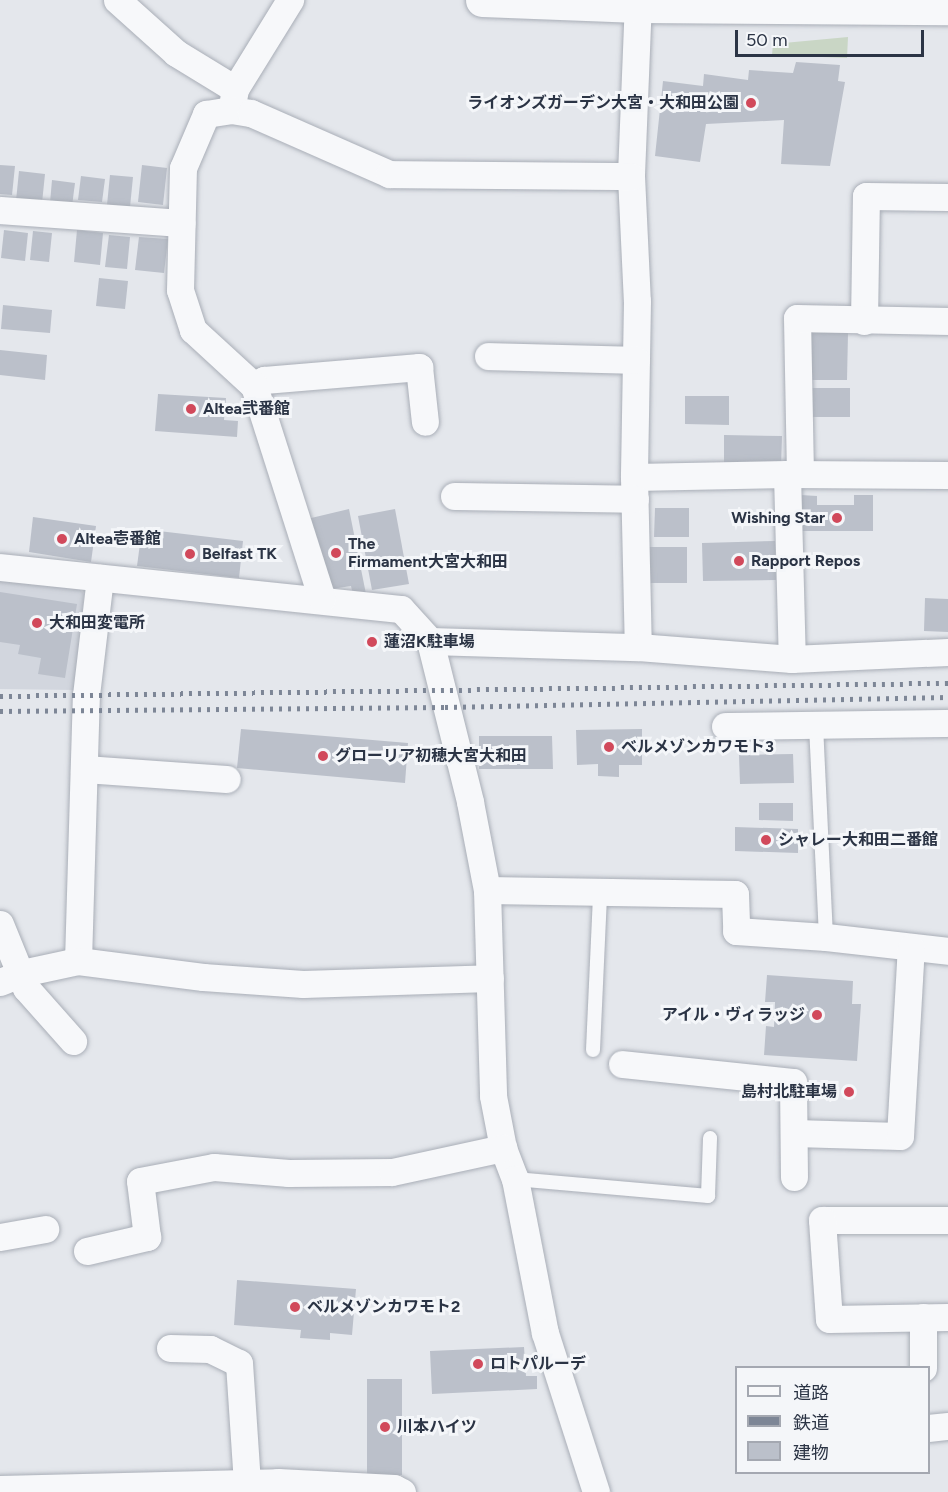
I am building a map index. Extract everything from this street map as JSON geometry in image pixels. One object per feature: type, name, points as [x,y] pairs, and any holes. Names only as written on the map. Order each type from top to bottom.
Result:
[{"type":"street","points":[[117,0],[176,53],[251,113],[390,174],[631,176]]},
{"type":"street","points":[[290,0],[233,100],[206,114],[183,168],[180,290],[193,330],[254,386],[322,599]]},
{"type":"street","points":[[482,0],[948,8]]},
{"type":"street","points":[[638,3],[631,176],[638,301],[634,488],[638,646]]},
{"type":"street","points":[[864,321],[866,196],[948,196]]},
{"type":"street","points":[[0,210],[182,223]]},
{"type":"street","points":[[792,659],[797,318],[948,321]]},
{"type":"street","points":[[488,356],[636,360]]},
{"type":"street","points":[[254,386],[264,380],[419,367],[425,422]]},
{"type":"street","points":[[454,496],[634,488],[794,474],[948,475]]},
{"type":"street","points":[[0,567],[401,609],[430,641],[470,802],[487,890],[493,1096],[503,1148],[515,1179],[545,1333],[597,1492]]},
{"type":"street","points":[[78,961],[86,695],[100,578]]},
{"type":"street","points":[[430,641],[638,646],[792,659],[948,652]]},
{"type":"street","points":[[726,726],[948,723]]},
{"type":"street","points":[[84,769],[227,779]]},
{"type":"street","points":[[487,890],[735,894],[736,931],[826,937],[948,951]]},
{"type":"street","points":[[0,924],[11,977],[26,988],[73,1041]]},
{"type":"street","points":[[794,1133],[900,1136],[911,948]]},
{"type":"street","points":[[11,977],[78,961],[203,977],[303,984],[490,978]]},
{"type":"street","points":[[622,1064],[793,1082],[794,1177]]},
{"type":"street","points":[[87,1251],[147,1237],[140,1181],[214,1167],[289,1173],[392,1172],[503,1148]]},
{"type":"street","points":[[924,1366],[936,1317],[830,1319],[822,1220],[948,1220]]},
{"type":"street","points":[[0,1237],[45,1229]]},
{"type":"street","points":[[170,1348],[210,1349],[239,1364],[247,1482]]},
{"type":"street","points":[[930,1428],[948,1426]]},
{"type":"street","points":[[0,1489],[247,1482],[278,1487],[397,1491]]},
{"type":"lane","points":[[816,725],[826,937]]},
{"type":"lane","points":[[593,1050],[600,893]]},
{"type":"lane","points":[[515,1179],[708,1196],[710,1138]]},
{"type":"shaded area","points":[[0,575],[74,583],[84,594],[76,690],[0,689]]},
{"type":"green space","points":[[848,37],[847,58],[772,55],[773,44]]},
{"type":"building","name":"ライオンズガーデン大宮・大和田公園","points":[[796,62],[840,65],[838,81],[845,82],[830,166],[781,164],[784,120],[706,124],[700,162],[655,156],[663,81],[703,86],[704,74],[748,80],[749,70],[793,73]]},
{"type":"building","points":[[0,165],[15,166],[12,195],[0,194]]},
{"type":"building","points":[[142,165],[167,168],[163,205],[138,202]]},
{"type":"building","points":[[19,171],[45,174],[42,203],[16,201]]},
{"type":"building","points":[[110,175],[133,177],[130,207],[107,205]]},
{"type":"building","points":[[81,176],[105,179],[102,202],[78,200]]},
{"type":"building","points":[[52,180],[75,183],[72,206],[50,203]]},
{"type":"building","points":[[4,230],[28,233],[25,261],[1,258]]},
{"type":"building","points":[[77,230],[103,233],[100,265],[74,262]]},
{"type":"building","points":[[33,231],[52,233],[49,262],[30,260]]},
{"type":"building","points":[[109,235],[130,237],[127,269],[105,267]]},
{"type":"building","points":[[139,237],[168,239],[164,273],[135,270]]},
{"type":"building","points":[[99,278],[128,281],[125,309],[96,306]]},
{"type":"building","points":[[3,305],[52,310],[50,333],[1,329]]},
{"type":"building","points":[[808,333],[848,333],[847,380],[808,380]]},
{"type":"building","points":[[0,350],[47,355],[45,380],[0,375]]},
{"type":"building","points":[[811,388],[850,388],[850,417],[811,417]]},
{"type":"building","name":"Altea弐番館","points":[[158,394],[226,398],[224,420],[238,421],[237,437],[155,431]]},
{"type":"building","points":[[685,396],[729,396],[729,425],[685,424]]},
{"type":"building","points":[[724,435],[782,436],[781,467],[724,467]]},
{"type":"building","name":"Wishing Star","points":[[801,495],[817,496],[817,505],[854,505],[854,495],[873,495],[873,531],[801,531]]},
{"type":"building","points":[[655,508],[689,508],[689,537],[654,537]]},
{"type":"building","name":"The Firmament大宮大和田","points":[[349,509],[366,594],[353,595],[351,586],[324,590],[307,519]]},
{"type":"building","points":[[395,509],[409,584],[372,590],[358,516]]},
{"type":"building","name":"Altea壱番館","points":[[33,517],[96,526],[91,562],[29,552]]},
{"type":"building","name":"Belfast TK","points":[[142,529],[243,541],[239,578],[137,566]]},
{"type":"building","name":"Rapport Repos","points":[[775,541],[776,580],[703,581],[702,543]]},
{"type":"building","points":[[649,547],[687,547],[687,583],[649,583]]},
{"type":"building","name":"大和田変電所","points":[[0,592],[77,604],[65,678],[38,674],[41,658],[18,654],[20,645],[0,642]]},
{"type":"building","points":[[925,598],[948,599],[948,632],[924,631]]},
{"type":"building","name":"グローリア初穂大宮大和田","points":[[241,729],[408,743],[405,783],[237,768]]},
{"type":"building","name":"ベルメゾンカワモト3","points":[[642,729],[642,765],[619,765],[619,777],[598,776],[598,764],[577,765],[576,730]]},
{"type":"building","points":[[479,736],[552,736],[553,769],[479,769]]},
{"type":"building","points":[[793,754],[794,783],[740,784],[739,755]]},
{"type":"building","points":[[759,803],[793,803],[793,821],[759,820]]},
{"type":"building","name":"シャレー大和田二番館","points":[[735,827],[798,829],[798,853],[735,851]]},
{"type":"building","name":"アイル・ヴィラッジ","points":[[767,975],[853,981],[852,1004],[861,1004],[857,1061],[764,1055],[766,1026],[774,1027],[775,1002],[765,1002]]},
{"type":"building","name":"ベルメゾンカワモト2","points":[[237,1280],[356,1289],[352,1335],[330,1333],[330,1340],[300,1338],[301,1330],[234,1325]]},
{"type":"building","name":"ロトパルーデ","points":[[524,1347],[526,1376],[537,1376],[537,1389],[432,1394],[430,1351]]},
{"type":"building","name":"川本ハイツ","points":[[367,1379],[402,1379],[402,1475],[367,1475]]},
{"type":"railway","points":[[0,696],[948,683]]},
{"type":"railway","points":[[0,711],[445,707],[948,697]]},
{"type":"place","name":"ライオンズガーデン大宮・大和田公園","points":[[751,103]]},
{"type":"place","name":"Altea弐番館","points":[[191,409]]},
{"type":"place","name":"Wishing Star","points":[[837,518]]},
{"type":"place","name":"Altea壱番館","points":[[62,539]]},
{"type":"place","name":"The Firmament大宮大和田","points":[[336,553]]},
{"type":"place","name":"Belfast TK","points":[[190,554]]},
{"type":"place","name":"Rapport Repos","points":[[739,561]]},
{"type":"place","name":"大和田変電所","points":[[37,623]]},
{"type":"place","name":"蓮沼K駐車場","points":[[372,642]]},
{"type":"place","name":"ベルメゾンカワモト3","points":[[609,747]]},
{"type":"place","name":"グローリア初穂大宮大和田","points":[[323,756]]},
{"type":"place","name":"シャレー大和田二番館","points":[[766,840]]},
{"type":"place","name":"アイル・ヴィラッジ","points":[[817,1015]]},
{"type":"place","name":"島村北駐車場","points":[[849,1092]]},
{"type":"place","name":"ベルメゾンカワモト2","points":[[295,1307]]},
{"type":"place","name":"ロトパルーデ","points":[[478,1364]]},
{"type":"place","name":"川本ハイツ","points":[[385,1427]]}]
